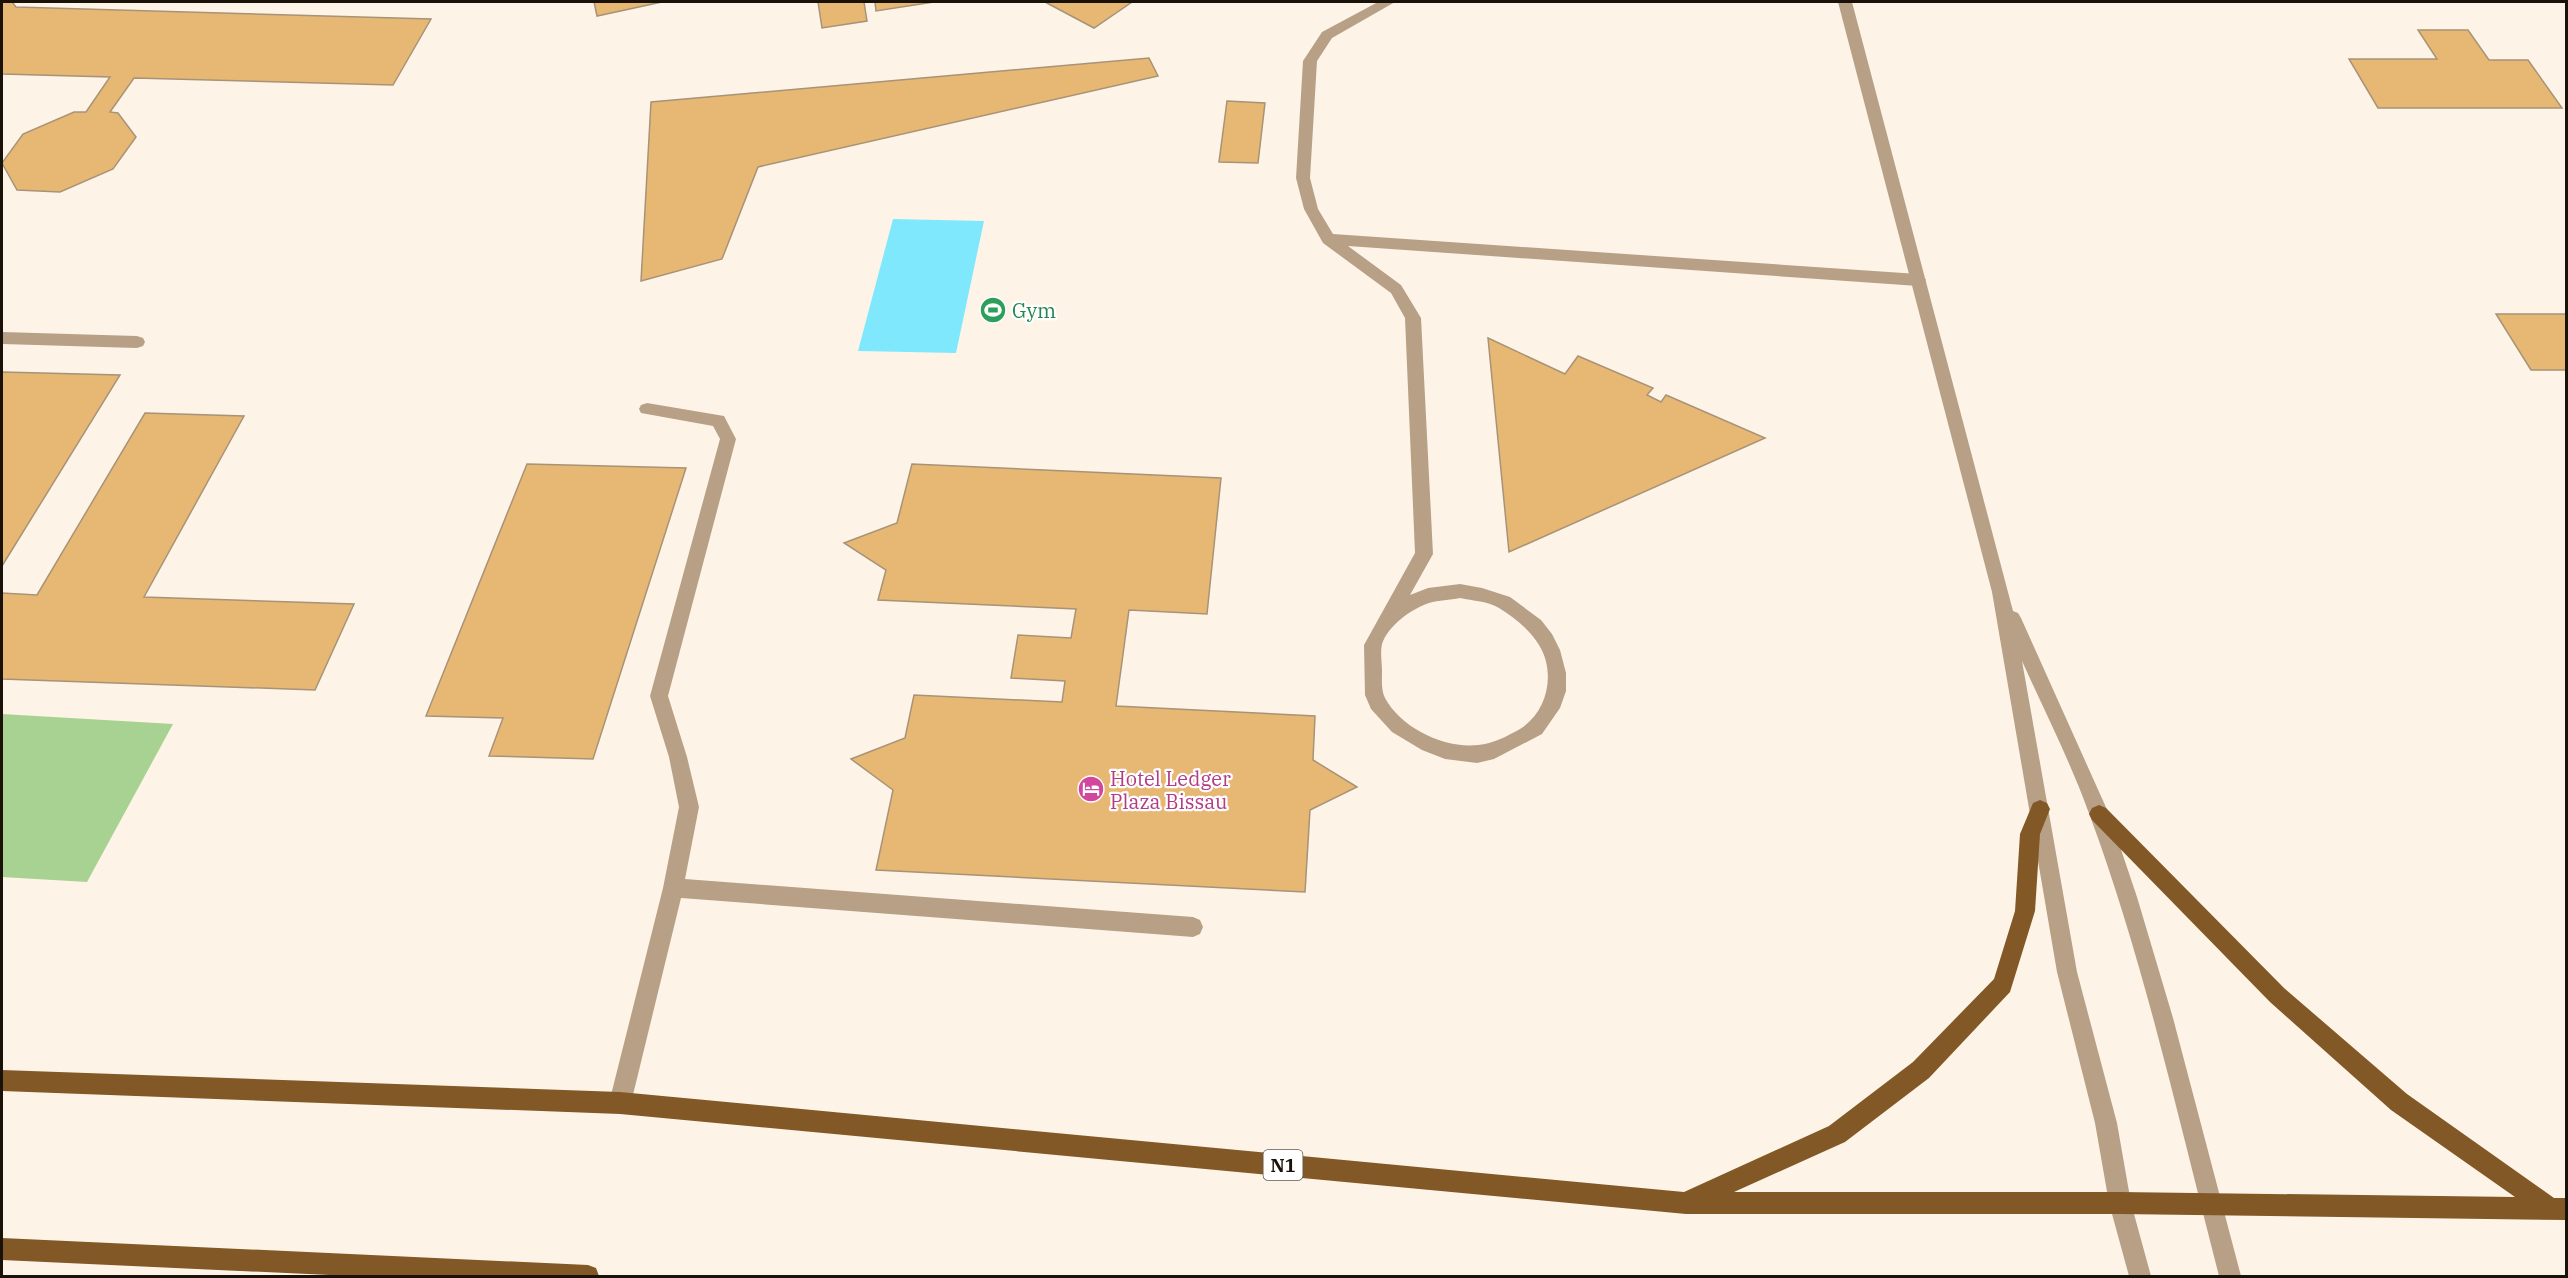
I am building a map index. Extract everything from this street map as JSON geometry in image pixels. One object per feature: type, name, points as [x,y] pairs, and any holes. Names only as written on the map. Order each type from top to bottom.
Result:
[{"type":"main road","points":[[1686,1203],[1837,1134],[1921,1070],[2003,985],[2025,910],[2030,834],[2040,809]]},
{"type":"main road","points":[[2099,814],[2277,995],[2399,1102],[2558,1209]]},
{"type":"main road","name":"N1","points":[[2,1081],[620,1103],[1686,1203],[2120,1203],[2558,1209]]},
{"type":"main road","points":[[2,1249],[588,1276]]},
{"type":"street","points":[[1386,622],[1398,610],[1425,597],[1460,591],[1502,601],[1529,618],[1548,641],[1557,668],[1557,690],[1546,717],[1533,732],[1490,752],[1456,753],[1439,750],[1398,728],[1378,704],[1372,688],[1373,646],[1386,622],[1424,554],[1413,318],[1396,289],[1328,239],[1311,209],[1302,178],[1310,61],[1327,35],[1360,15],[1388,2]]},
{"type":"street","points":[[1845,2],[2001,592],[2067,972],[2106,1123],[2120,1203],[2140,1276]]},
{"type":"street","points":[[1328,239],[1918,280]]},
{"type":"street","points":[[2,338],[137,342]]},
{"type":"street","points":[[620,1103],[673,888],[689,807],[678,757],[659,696],[728,439],[718,420],[647,409]]},
{"type":"street","points":[[2001,592],[2099,814],[2127,897],[2163,1018],[2230,1276]]},
{"type":"street","points":[[673,888],[1193,927]]},
{"type":"green space","points":[[2,714],[173,724],[87,882],[2,877]]},
{"type":"water","points":[[893,219],[984,221],[956,353],[858,351]]},
{"type":"building","points":[[2,2],[12,2],[16,7],[431,19],[393,85],[134,78],[110,112],[118,113],[136,137],[113,169],[60,192],[17,190],[2,163],[23,134],[74,112],[86,112],[110,77],[2,74]]},
{"type":"building","points":[[594,2],[662,2],[597,16]]},
{"type":"building","points":[[818,2],[864,2],[867,21],[822,28]]},
{"type":"building","points":[[875,2],[934,2],[876,11]]},
{"type":"building","points":[[1045,2],[1132,2],[1094,28]]},
{"type":"building","points":[[2418,30],[2468,30],[2489,60],[2528,60],[2562,108],[2378,108],[2349,59],[2437,59]]},
{"type":"building","points":[[1149,58],[1158,76],[758,167],[722,259],[641,281],[651,102]]},
{"type":"building","points":[[1227,101],[1265,103],[1258,163],[1219,162]]},
{"type":"building","points":[[2496,314],[2566,314],[2566,370],[2531,370]]},
{"type":"building","points":[[1488,338],[1565,374],[1578,356],[1653,388],[1647,395],[1661,402],[1666,395],[1765,438],[1509,552]]},
{"type":"building","points":[[2,372],[120,375],[2,566]]},
{"type":"building","points":[[145,413],[244,416],[144,597],[354,604],[315,690],[2,679],[2,593],[37,595]]},
{"type":"building","points":[[527,464],[686,468],[593,759],[489,756],[503,718],[426,716]]},
{"type":"building","points":[[912,464],[1221,478],[1207,614],[1129,610],[1116,706],[1315,716],[1313,760],[1357,787],[1310,810],[1305,892],[876,870],[893,790],[851,759],[905,738],[914,695],[1062,702],[1065,681],[1011,678],[1018,635],[1071,638],[1076,609],[878,600],[886,570],[844,543],[897,523]]},
{"type":"place","name":"Gym","points":[[993,310]]},
{"type":"place","name":"Hotel Ledger Plaza Bissau","points":[[1091,789]]}]
